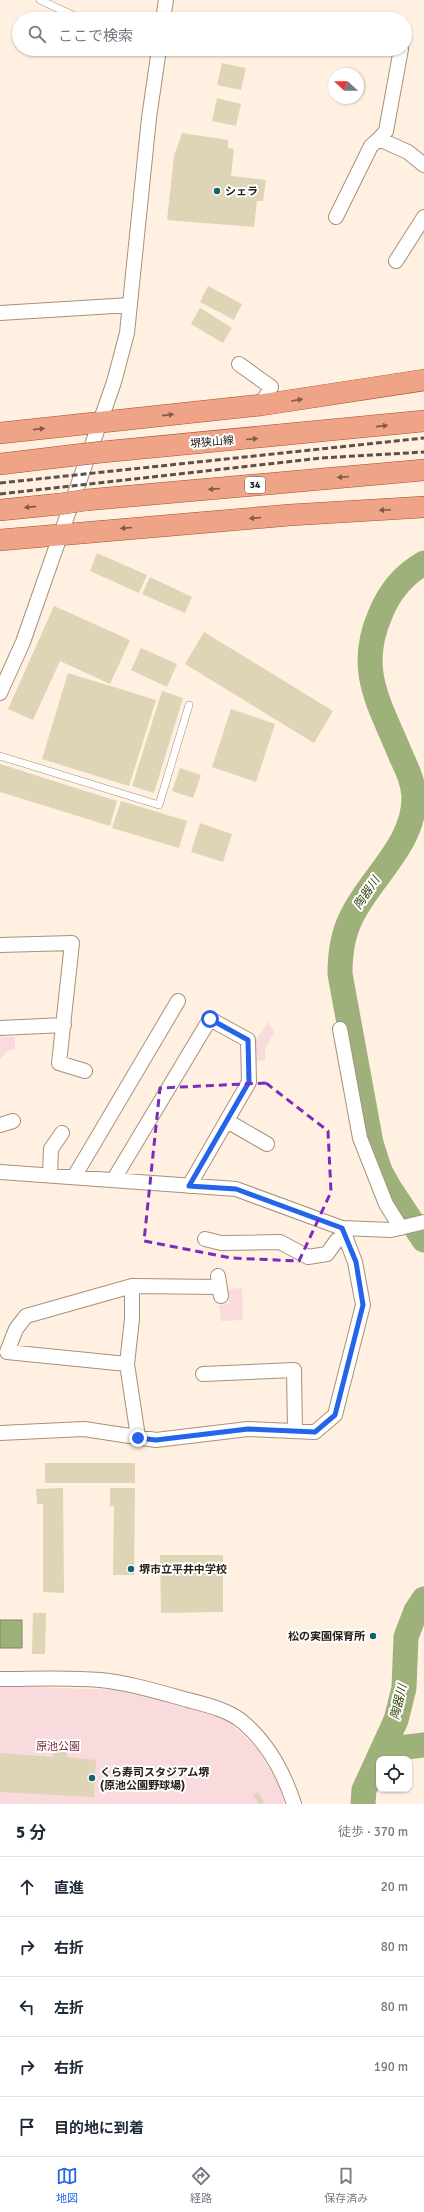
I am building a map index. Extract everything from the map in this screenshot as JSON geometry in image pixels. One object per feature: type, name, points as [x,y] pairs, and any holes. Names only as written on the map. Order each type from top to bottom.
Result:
[{"type":"main road","points":[[0,433],[261,405],[424,380]]},
{"type":"main road","name":"堺狭山線","points":[[0,464],[102,452],[424,421]]},
{"type":"main road","name":"34","points":[[0,510],[86,500],[424,470]]},
{"type":"main road","points":[[0,540],[60,533],[290,515],[424,507]]},
{"type":"street","points":[[164,12],[166,0]]},
{"type":"street","points":[[0,693],[23,642],[98,423],[114,382],[126,340],[149,118],[158,56]]},
{"type":"street","points":[[336,216],[371,146],[386,131],[400,56]]},
{"type":"street","points":[[378,139],[408,152],[424,165]]},
{"type":"street","points":[[396,261],[424,217]]},
{"type":"street","points":[[0,313],[130,305]]},
{"type":"street","points":[[239,364],[271,387],[261,405]]},
{"type":"street","points":[[0,945],[72,943],[59,1064],[85,1071]]},
{"type":"street","points":[[74,1177],[178,1001]]},
{"type":"street","points":[[114,1179],[210,1019],[248,1040],[249,1082],[189,1186]]},
{"type":"street","points":[[0,1028],[64,1025]]},
{"type":"street","points":[[340,1030],[360,1138],[386,1204],[403,1227]]},
{"type":"street","points":[[227,1121],[267,1144]]},
{"type":"street","points":[[50,1175],[51,1149],[62,1133]]},
{"type":"street","points":[[0,1172],[114,1179],[236,1189],[344,1233],[391,1230],[424,1222]]},
{"type":"street","points":[[205,1239],[221,1243],[280,1242],[308,1257],[326,1254],[344,1233]]},
{"type":"street","points":[[0,1433],[84,1430],[156,1440],[248,1429],[315,1432],[335,1415],[363,1305],[356,1262],[344,1233]]},
{"type":"street","points":[[132,1286],[132,1319],[127,1364],[138,1438]]},
{"type":"street","points":[[127,1364],[7,1352],[16,1329],[26,1316],[132,1286],[219,1286]]},
{"type":"street","points":[[203,1374],[294,1370],[295,1431]]},
{"type":"street","points":[[0,1679],[79,1678],[101,1680],[148,1689],[220,1709],[243,1722],[264,1743],[280,1768],[294,1804]]},
{"type":"lane","points":[[40,0],[67,12]]},
{"type":"lane","points":[[0,756],[160,805],[189,705]]},
{"type":"highlighted area","points":[[266,1083],[328,1131],[331,1192],[299,1261],[231,1258],[144,1241],[153,1169],[160,1088]]},
{"type":"green space","points":[[268,1022],[275,1032],[265,1048],[265,1060],[256,1061],[255,1041]]},
{"type":"green space","points":[[0,1037],[15,1037],[15,1050],[9,1050],[0,1059]]},
{"type":"green space","points":[[242,1288],[243,1320],[221,1321],[219,1305],[229,1304],[228,1289]]},
{"type":"green space","name":"原池公園","points":[[0,1686],[121,1690],[208,1712],[229,1721],[259,1751],[280,1787],[284,1804],[0,1804]]},
{"type":"shaded area","points":[[0,1620],[22,1620],[22,1648],[0,1648]]},
{"type":"building","points":[[222,63],[246,68],[241,90],[217,85]]},
{"type":"building","points":[[217,98],[241,104],[236,126],[212,121]]},
{"type":"building","name":"シェラ","points":[[182,133],[228,140],[228,148],[234,149],[231,176],[266,180],[263,201],[257,201],[254,227],[167,220],[174,156]]},
{"type":"building","points":[[208,286],[242,304],[234,320],[200,302]]},
{"type":"building","points":[[200,308],[232,328],[223,343],[191,324]]},
{"type":"building","points":[[97,553],[147,575],[139,593],[90,571]]},
{"type":"building","points":[[150,577],[192,597],[185,613],[142,594]]},
{"type":"building","points":[[54,606],[130,640],[110,684],[60,661],[33,720],[8,709]]},
{"type":"building","points":[[204,632],[333,711],[314,743],[185,664]]},
{"type":"building","points":[[141,648],[177,664],[167,687],[131,670]]},
{"type":"building","points":[[68,673],[156,700],[129,786],[42,759]]},
{"type":"building","points":[[162,691],[183,698],[154,793],[132,786]]},
{"type":"building","points":[[231,709],[275,724],[256,782],[212,767]]},
{"type":"building","points":[[0,764],[117,801],[110,826],[0,792]]},
{"type":"building","points":[[180,768],[201,775],[193,798],[172,791]]},
{"type":"building","points":[[121,801],[187,821],[179,848],[112,828]]},
{"type":"building","points":[[200,823],[232,834],[223,862],[191,852]]},
{"type":"building","points":[[45,1463],[135,1463],[135,1483],[45,1483]]},
{"type":"building","points":[[63,1488],[64,1593],[43,1592],[43,1504],[37,1504],[36,1489]]},
{"type":"building","points":[[110,1488],[135,1488],[134,1575],[113,1575],[114,1506],[110,1506]]},
{"type":"building","points":[[160,1555],[223,1555],[223,1612],[161,1613]]},
{"type":"building","points":[[33,1613],[46,1613],[45,1654],[32,1654]]},
{"type":"building","points":[[39,1741],[82,1743],[81,1753],[67,1753],[67,1757],[96,1760],[94,1797],[0,1792],[0,1753],[53,1757],[53,1752],[38,1751]]},
{"type":"building","points":[[258,1792],[264,1802],[261,1804],[259,1804],[253,1795]]},
{"type":"waterway","name":"陶器川","points":[[424,563],[403,579],[392,592],[380,615],[373,635],[370,653],[371,671],[379,703],[412,785],[414,796],[412,814],[400,845],[359,903],[351,918],[345,932],[340,959],[340,974],[371,1143],[380,1171],[390,1189],[424,1240]]},
{"type":"waterway","name":"陶器川","points":[[363,1804],[364,1790],[396,1720],[404,1688],[406,1637],[416,1611],[424,1599]]},
{"type":"waterway","points":[[382,1750],[424,1745]]},
{"type":"railway","points":[[0,483],[424,438]]},
{"type":"railway","points":[[0,494],[321,458],[424,452]]},
{"type":"place","name":"シェラ","points":[[217,191]]},
{"type":"place","name":"堺市立平井中学校","points":[[131,1569]]},
{"type":"place","name":"松の実園保育所","points":[[373,1636]]},
{"type":"place","name":"くら寿司スタジアム堺 (原池公園野球場)","points":[[92,1778]]},
{"type":"route","points":[[138,1438],[156,1440],[248,1429],[315,1432],[335,1415],[363,1305],[356,1262],[342,1228],[236,1189],[189,1186],[249,1082],[248,1040],[210,1019]]}]
